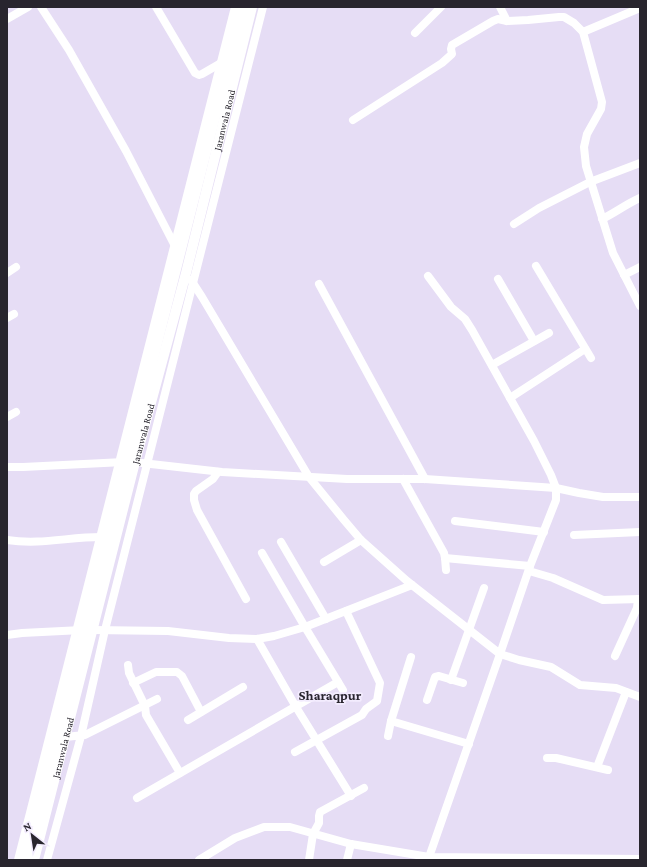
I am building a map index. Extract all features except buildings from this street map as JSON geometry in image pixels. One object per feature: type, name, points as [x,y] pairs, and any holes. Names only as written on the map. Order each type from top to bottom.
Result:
[{"type":"main road","name":"Jaranwala Road","points":[[25,860],[243,7]]},
{"type":"main road","name":"Jaranwala Road","points":[[127,462],[186,273],[252,7]]},
{"type":"main road","name":"Jaranwala Road","points":[[34,860],[65,737],[84,630]]},
{"type":"street","points":[[7,19],[28,7]]},
{"type":"street","points":[[41,7],[69,50],[126,151],[180,255]]},
{"type":"street","points":[[156,7],[195,73],[199,75],[202,74],[222,63]]},
{"type":"street","points":[[18,860],[84,630],[101,537],[127,462],[175,246],[235,7]]},
{"type":"street","points":[[47,860],[81,736],[104,630],[264,7]]},
{"type":"street","points":[[415,33],[441,7]]},
{"type":"street","points":[[500,7],[507,21]]},
{"type":"street","points":[[582,32],[640,8]]},
{"type":"street","points":[[352,120],[442,63],[452,54],[452,45],[493,21],[502,19],[507,21],[564,17],[574,23],[582,32],[602,102],[601,109],[587,134],[584,147],[586,166],[613,253],[640,306]]},
{"type":"street","points":[[514,224],[539,208],[590,182],[640,163]]},
{"type":"street","points":[[602,219],[640,198]]},
{"type":"street","points":[[536,266],[591,358]]},
{"type":"street","points":[[8,271],[16,267]]},
{"type":"street","points":[[624,275],[640,267]]},
{"type":"street","points":[[186,273],[193,282],[309,477],[361,540],[412,584],[500,654],[551,667],[580,684],[616,688],[640,697]]},
{"type":"street","points":[[428,276],[451,307],[469,323],[534,441],[556,488],[556,500],[529,568],[469,744],[428,858]]},
{"type":"street","points":[[498,279],[534,341]]},
{"type":"street","points":[[319,284],[426,479]]},
{"type":"street","points":[[492,365],[549,333]]},
{"type":"street","points":[[510,398],[585,349]]},
{"type":"street","points":[[7,417],[16,412]]},
{"type":"street","points":[[7,467],[127,462],[218,472],[309,477],[426,479],[556,488],[603,497],[640,497]]},
{"type":"street","points":[[218,472],[207,485],[196,491],[194,494],[194,500],[197,510],[246,599]]},
{"type":"street","points":[[403,479],[446,558],[446,570]]},
{"type":"street","points":[[455,521],[544,532]]},
{"type":"street","points":[[574,535],[640,532]]},
{"type":"street","points":[[7,540],[23,543],[101,537]]},
{"type":"street","points":[[324,562],[361,540]]},
{"type":"street","points":[[281,542],[326,619]]},
{"type":"street","points":[[262,553],[343,690]]},
{"type":"street","points":[[446,558],[529,568],[603,600],[639,599],[637,608],[614,656]]},
{"type":"street","points":[[7,635],[84,630],[168,631],[230,638],[257,639],[274,636],[305,627],[412,584]]},
{"type":"street","points":[[451,680],[484,588]]},
{"type":"street","points":[[295,752],[362,714],[378,699],[380,682],[346,611]]},
{"type":"street","points":[[257,639],[296,707],[351,796]]},
{"type":"street","points":[[388,736],[391,721],[411,657]]},
{"type":"street","points":[[128,665],[129,673],[145,706],[146,715],[180,773]]},
{"type":"street","points":[[133,682],[156,672],[177,672],[182,676],[201,712]]},
{"type":"street","points":[[427,700],[435,677],[439,676],[463,683]]},
{"type":"street","points":[[137,798],[338,682]]},
{"type":"street","points":[[188,720],[243,687]]},
{"type":"street","points":[[596,767],[626,692]]},
{"type":"street","points":[[65,737],[85,735],[145,706],[157,698]]},
{"type":"street","points":[[391,721],[469,744]]},
{"type":"street","points":[[547,758],[556,758],[608,770]]},
{"type":"street","points":[[309,860],[313,834],[320,823],[320,812],[364,788]]},
{"type":"street","points":[[199,860],[235,838],[264,827],[290,827],[351,844],[428,858],[640,859]]},
{"type":"street","points":[[347,860],[351,844]]},
{"type":"district","name":"Sharaqpur","points":[[330,695]]}]
